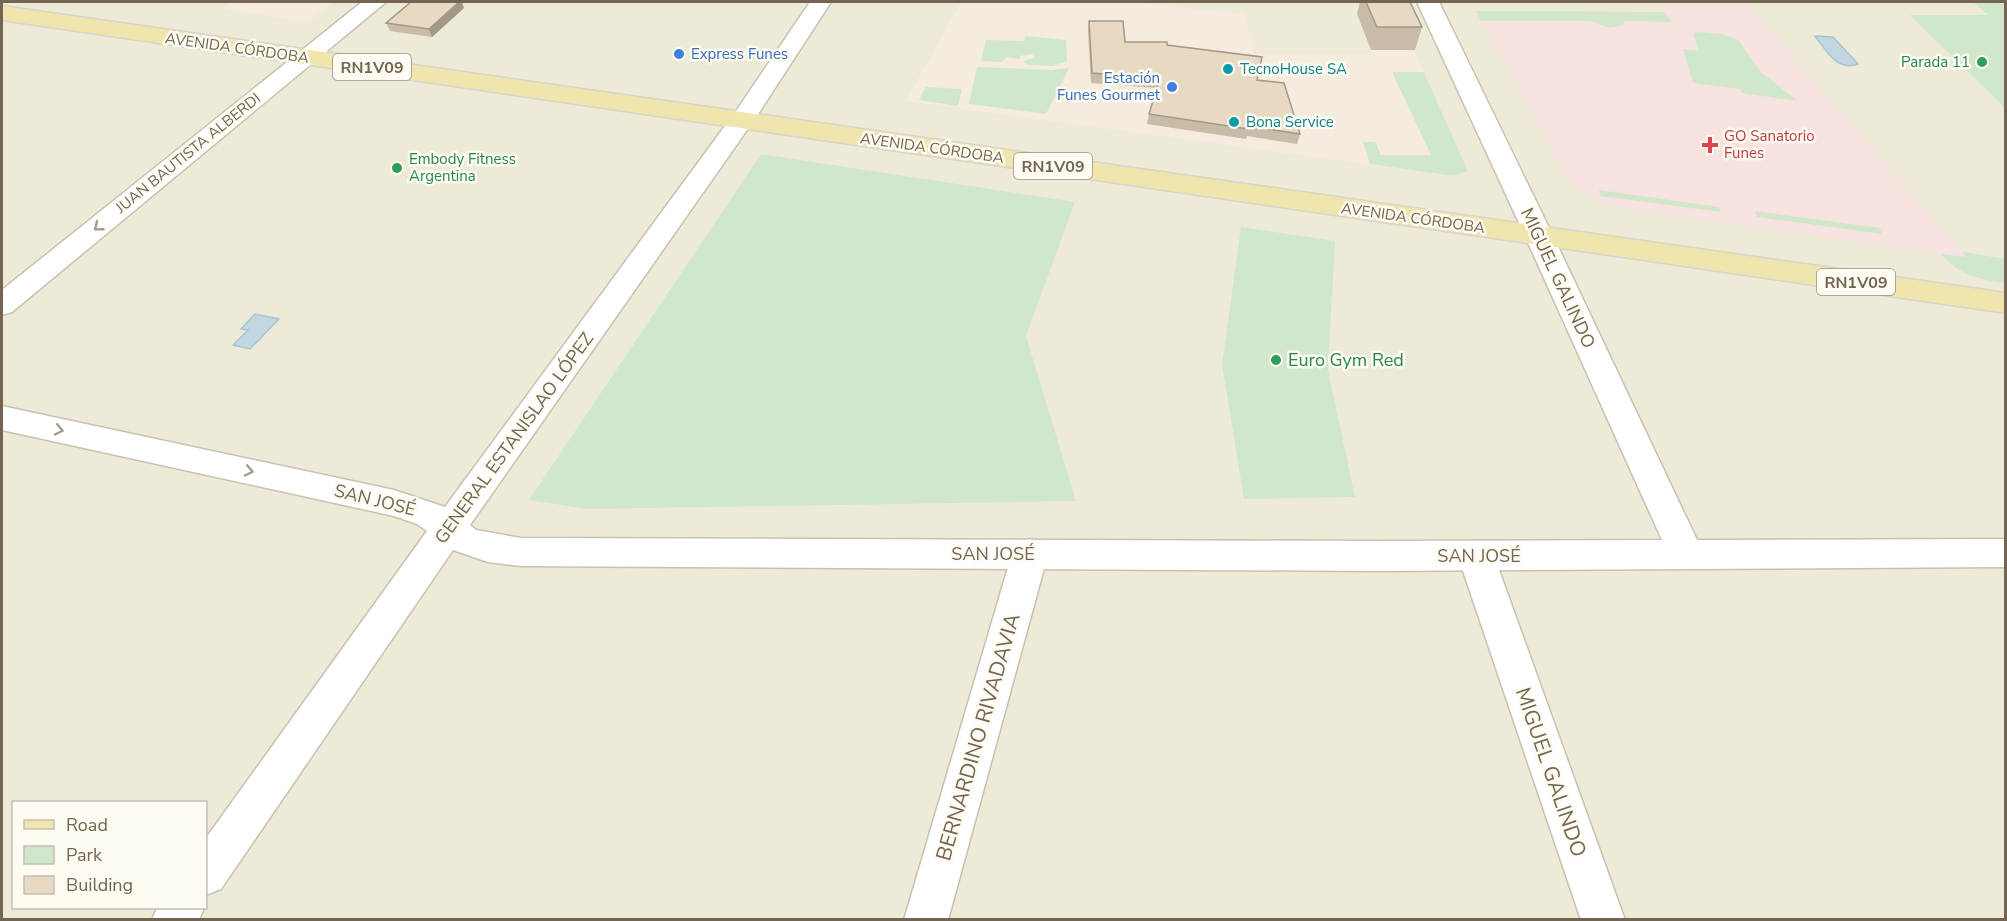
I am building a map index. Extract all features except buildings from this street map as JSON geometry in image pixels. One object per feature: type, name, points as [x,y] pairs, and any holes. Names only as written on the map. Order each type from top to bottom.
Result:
[{"type":"main road","name":"AVENIDA CÓRDOBA","points":[[2,14],[2006,303]]},
{"type":"street","name":"JUAN BAUTISTA ALBERDI","points":[[2,305],[375,2]]},
{"type":"street","name":"GENERAL ESTANISLAO LÓPEZ","points":[[207,873],[449,528],[742,120],[820,2]]},
{"type":"street","name":"MIGUEL GALINDO","points":[[1428,2],[1686,555]]},
{"type":"street","name":"SAN JOSÉ","points":[[2,418],[394,503],[429,514],[464,540],[488,548],[521,552],[1476,556],[2006,553]]},
{"type":"street","name":"BERNARDINO RIVADAVIA","points":[[926,920],[1030,554]]},
{"type":"street","name":"MIGUEL GALINDO","points":[[1476,556],[1603,920]]},
{"type":"shaded area","points":[[2,2],[2005,2],[2005,919],[2,920]]},
{"type":"shaded area","points":[[232,2],[334,2],[308,22],[221,9]]},
{"type":"shaded area","name":"Estación Funes Gourmet","points":[[961,2],[1130,2],[1244,14],[1255,54],[1372,54],[1357,14],[1399,15],[1468,171],[1453,176],[906,101]]},
{"type":"shaded area","name":"GO Sanatorio Funes","points":[[1657,2],[1746,2],[1967,258],[1602,205],[1571,184],[1476,11],[1664,12]]},
{"type":"green space","name":"Parada 11","points":[[1973,2],[2005,2],[2005,108],[1910,15],[1988,15]]},
{"type":"green space","points":[[1476,11],[1665,12],[1672,22],[1623,21],[1625,25],[1610,28],[1590,21],[1481,21]]},
{"type":"green space","points":[[1693,33],[1722,34],[1738,40],[1762,73],[1798,101],[1742,93],[1740,89],[1693,83],[1683,49],[1699,51]]},
{"type":"green space","points":[[1025,36],[1066,40],[1067,61],[1053,66],[1027,65],[1023,61],[1035,58],[1032,54],[1020,56],[1020,59],[1006,57],[1002,62],[981,61],[986,40],[1024,41]]},
{"type":"green space","points":[[977,67],[1053,70],[1069,68],[1046,114],[969,104]]},
{"type":"green space","points":[[1392,72],[1424,72],[1468,171],[1453,176],[1370,164],[1363,142],[1375,142],[1381,155],[1431,155]]},
{"type":"green space","points":[[926,87],[962,89],[958,106],[919,100]]},
{"type":"green space","points":[[761,154],[1075,202],[1026,336],[1076,501],[588,509],[529,500]]},
{"type":"green space","points":[[1599,190],[1719,207],[1721,212],[1600,196]]},
{"type":"green space","points":[[1755,211],[1880,228],[1882,234],[1757,217]]},
{"type":"green space","name":"Euro Gym Red","points":[[1241,227],[1335,241],[1328,370],[1355,497],[1244,499],[1222,365]]},
{"type":"green space","points":[[1963,252],[2005,259],[2005,283],[1970,275],[1954,267],[1941,254],[1966,257]]},
{"type":"water","points":[[1815,36],[1833,37],[1858,64],[1851,66],[1838,62]]},
{"type":"water","points":[[255,314],[279,319],[250,349],[233,345],[248,330],[241,329]]},
{"type":"place","name":"Express Funes","points":[[679,54]]},
{"type":"place","name":"Parada 11","points":[[1982,62]]},
{"type":"place","name":"TecnoHouse SA","points":[[1228,69]]},
{"type":"place","name":"Estación Funes Gourmet","points":[[1172,87]]},
{"type":"place","name":"Bona Service","points":[[1234,122]]},
{"type":"place","name":"GO Sanatorio Funes","points":[[1710,145]]},
{"type":"place","name":"Embody Fitness Argentina","points":[[397,168]]},
{"type":"place","name":"Euro Gym Red","points":[[1276,360]]}]
